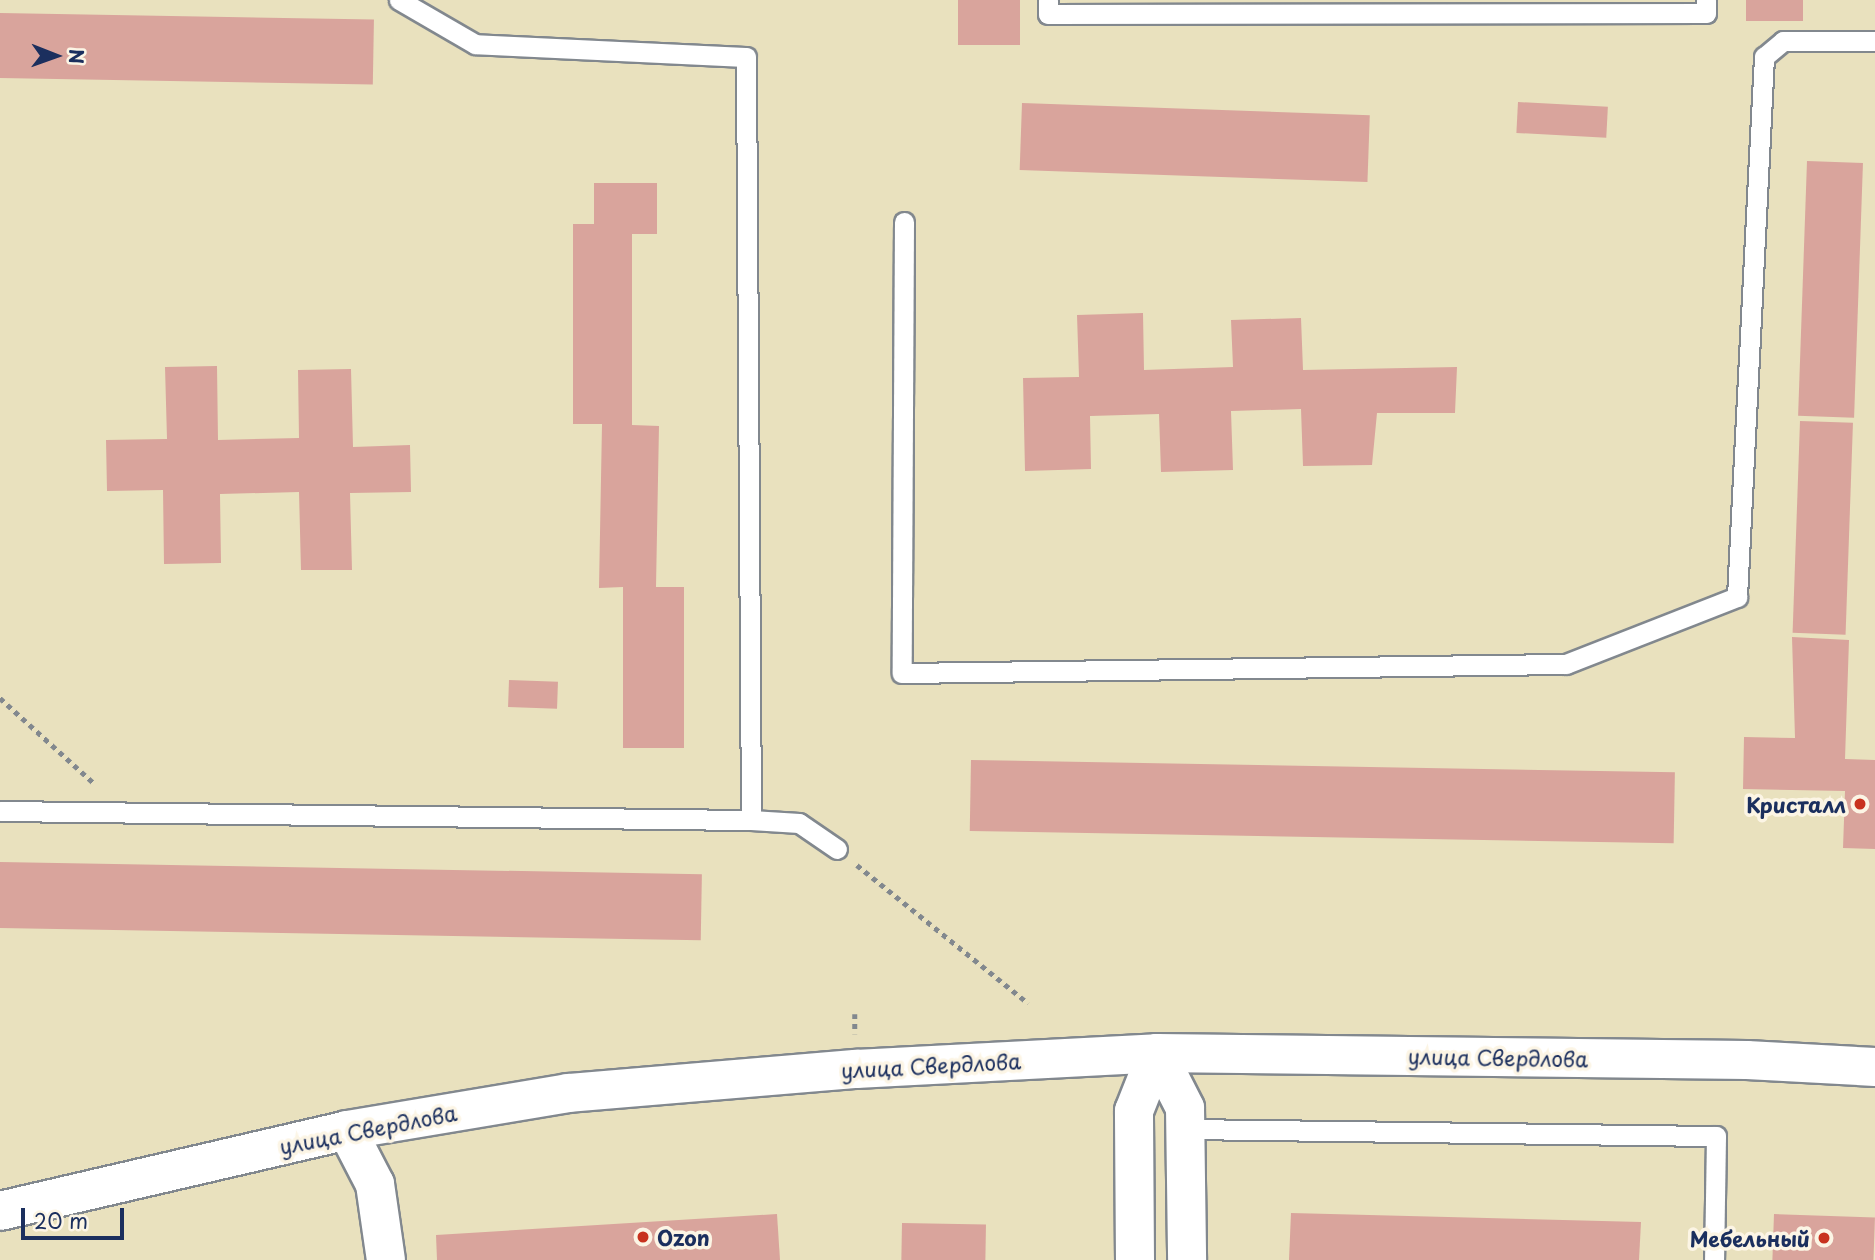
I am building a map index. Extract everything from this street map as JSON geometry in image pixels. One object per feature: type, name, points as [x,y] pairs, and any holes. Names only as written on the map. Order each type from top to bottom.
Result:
[{"type":"main road","name":"улица Свердлова","points":[[0,1211],[347,1130],[568,1093],[856,1069],[1157,1053],[1747,1060],[1875,1067]]},
{"type":"main road","points":[[1157,1053],[1185,1108],[1187,1260]]},
{"type":"main road","points":[[1135,1260],[1134,1111],[1157,1053]]},
{"type":"main road","points":[[347,1130],[375,1184],[386,1260]]},
{"type":"lane","points":[[399,0],[475,44],[746,57],[751,820]]},
{"type":"lane","points":[[1048,0],[1048,14],[1188,14],[1706,13],[1706,0]]},
{"type":"lane","points":[[904,222],[902,673],[1566,664],[1737,597],[1764,57],[1783,41],[1875,41]]},
{"type":"lane","points":[[0,811],[751,820],[799,823],[837,849]]},
{"type":"lane","points":[[1185,1129],[1716,1136],[1714,1260]]},
{"type":"path","points":[[0,698],[126,813]]},
{"type":"path","points":[[875,877],[1028,1003]]},
{"type":"building","points":[[958,0],[1020,0],[1020,45],[958,45]]},
{"type":"building","points":[[1746,0],[1803,0],[1803,21],[1746,21]]},
{"type":"building","points":[[0,13],[374,20],[373,85],[0,78]]},
{"type":"building","points":[[1518,102],[1608,107],[1606,138],[1516,133]]},
{"type":"building","points":[[1022,103],[1370,115],[1367,182],[1020,170]]},
{"type":"building","points":[[1807,161],[1863,163],[1854,418],[1798,416]]},
{"type":"building","points":[[594,183],[657,183],[657,234],[632,234],[632,425],[659,426],[656,587],[684,587],[684,748],[623,748],[623,587],[599,588],[602,424],[573,424],[573,224],[594,224]]},
{"type":"building","points":[[1143,313],[1144,370],[1233,367],[1231,320],[1301,318],[1303,370],[1457,367],[1455,413],[1377,413],[1372,465],[1303,466],[1301,409],[1231,411],[1233,470],[1161,472],[1159,414],[1090,416],[1091,469],[1025,471],[1023,378],[1079,377],[1077,315]]},
{"type":"building","points":[[217,366],[218,440],[299,438],[298,370],[351,369],[353,447],[410,445],[411,492],[350,493],[352,570],[301,570],[299,492],[220,494],[221,563],[164,564],[163,490],[107,491],[106,440],[167,439],[165,367]]},
{"type":"building","points":[[1800,421],[1853,423],[1846,635],[1793,633]]},
{"type":"building","points":[[1792,637],[1849,640],[1845,759],[1875,760],[1875,849],[1843,848],[1845,791],[1743,789],[1744,737],[1795,738]]},
{"type":"building","points":[[509,680],[558,682],[557,709],[508,707]]},
{"type":"building","points":[[971,760],[1675,772],[1674,843],[970,831]]},
{"type":"building","points":[[0,862],[702,874],[701,940],[0,928]]},
{"type":"building","points":[[1291,1213],[1641,1222],[1639,1260],[1289,1260]]},
{"type":"building","points":[[777,1214],[780,1260],[437,1260],[436,1235]]},
{"type":"building","name":"Мебельный","points":[[1774,1214],[1875,1218],[1873,1260],[1772,1260]]},
{"type":"building","points":[[902,1223],[986,1224],[985,1260],[901,1260]]},
{"type":"place","name":"Кристалл","points":[[1860,804]]},
{"type":"place","name":"Ozon","points":[[643,1237]]},
{"type":"place","name":"Мебельный","points":[[1824,1238]]}]
